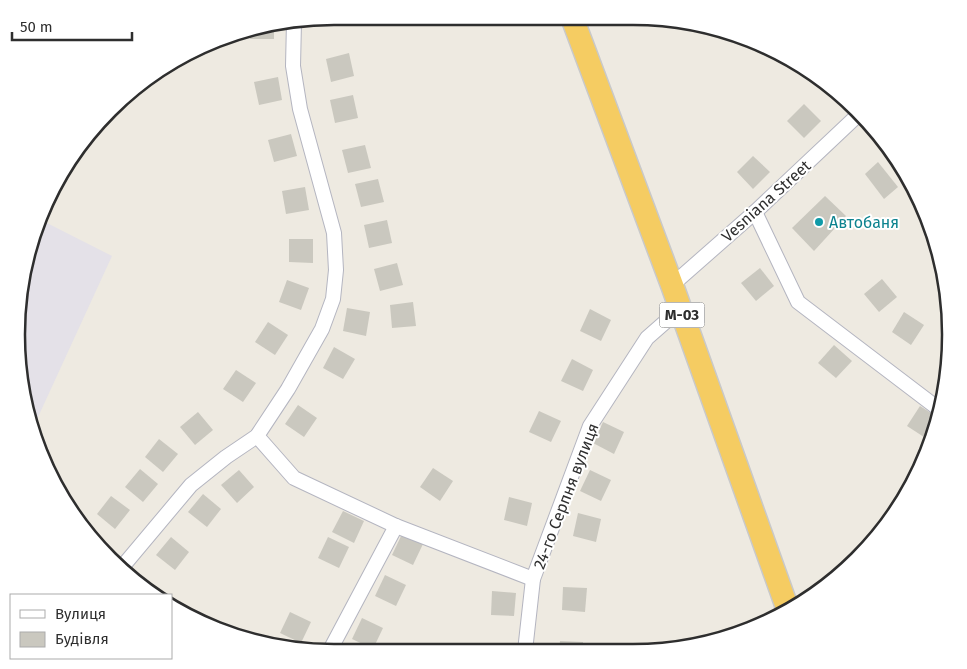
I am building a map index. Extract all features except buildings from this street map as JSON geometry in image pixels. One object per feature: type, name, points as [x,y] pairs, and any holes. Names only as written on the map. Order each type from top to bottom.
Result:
[{"type":"highway","name":"М-03","points":[[575,25],[672,284],[786,604]]},
{"type":"street","points":[[126,563],[191,485],[256,436],[288,389],[322,329],[333,299],[336,270],[334,233],[300,109],[293,66],[294,28]]},
{"type":"street","name":"Vesniana Street","points":[[672,284],[755,212],[854,119]]},
{"type":"street","points":[[755,212],[798,302],[933,405]]},
{"type":"street","name":"24-го Серпня вулиця","points":[[526,644],[533,579],[590,426],[647,338],[680,309]]},
{"type":"street","points":[[256,436],[294,478],[396,526],[533,579]]},
{"type":"street","points":[[333,644],[396,526]]},
{"type":"shaded area","points":[[46,223],[112,256],[37,419],[28,375],[25,334],[31,274]]},
{"type":"place","name":"Автобаня","points":[[819,222]]}]
